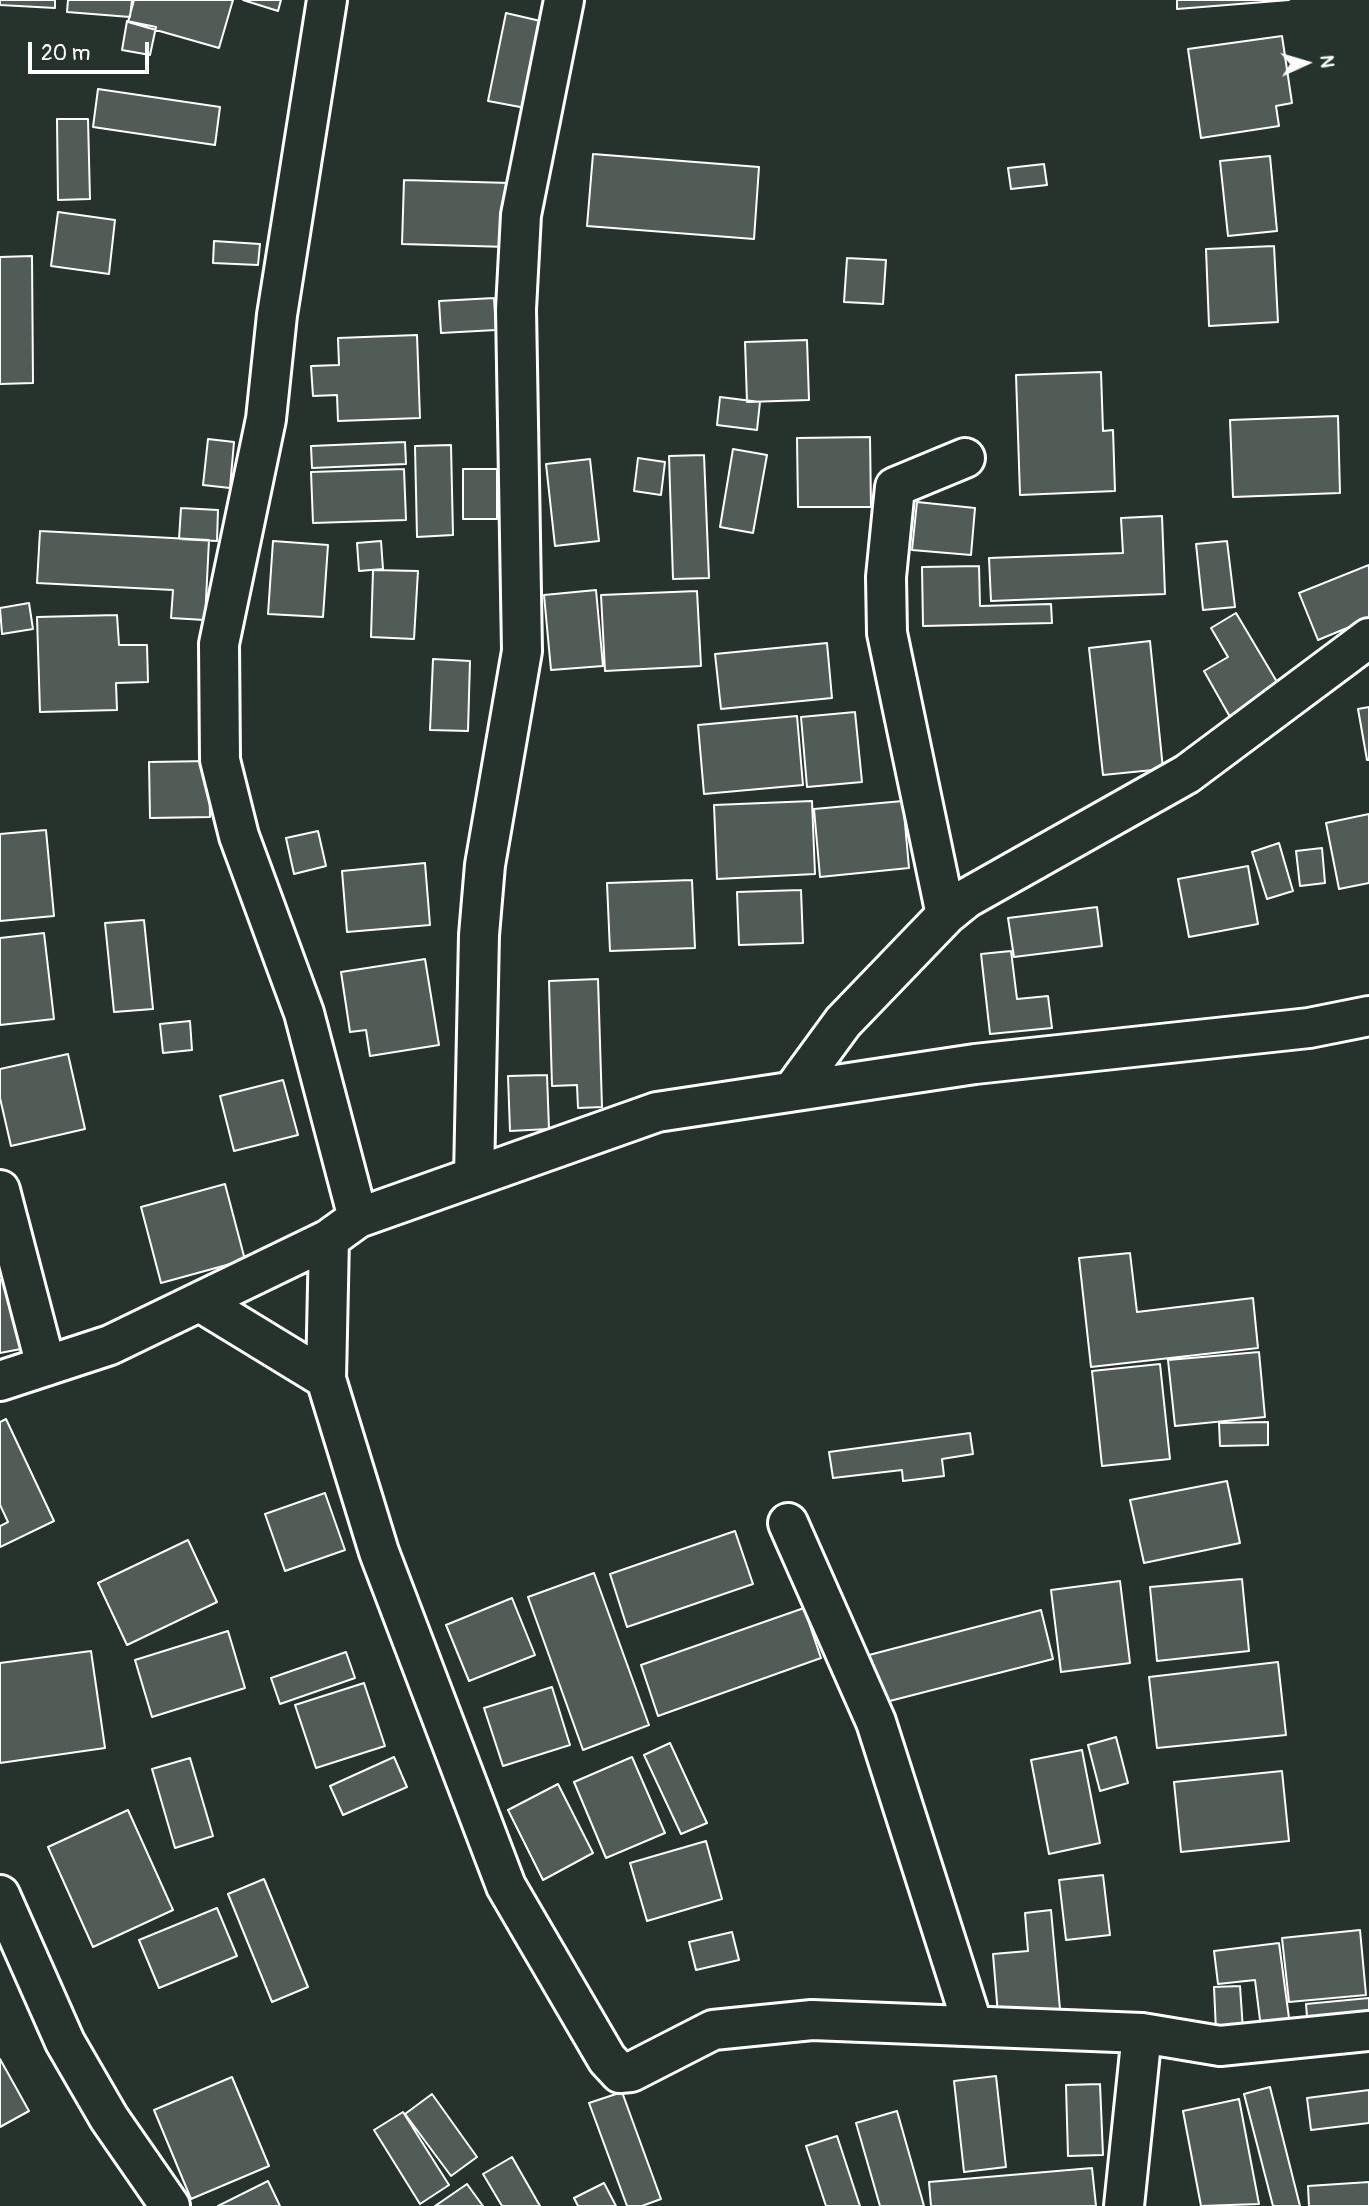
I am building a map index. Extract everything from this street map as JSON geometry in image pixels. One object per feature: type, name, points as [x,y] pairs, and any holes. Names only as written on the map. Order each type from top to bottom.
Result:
[{"type":"street","points":[[327,0],[277,315],[267,419],[219,643],[220,760],[239,836],[304,1013],[343,1229],[326,1379],[379,1552],[506,1886],[615,2069],[620,2073],[631,2072],[713,2030],[812,2020],[1142,2033],[1220,2046],[1369,2031]]},
{"type":"street","points":[[474,1177],[480,935],[485,865],[522,651],[516,309],[521,215],[564,0]]},
{"type":"street","points":[[946,915],[887,633],[886,577],[895,487],[965,458]]},
{"type":"street","points":[[794,1089],[843,1022],[946,915],[967,898],[1187,774],[1369,638]]},
{"type":"street","points":[[0,1381],[110,1345],[343,1229],[474,1177],[657,1112],[794,1089],[975,1064],[1309,1028],[1369,1016]]},
{"type":"street","points":[[0,1190],[46,1366]]},
{"type":"street","points":[[200,1302],[326,1379]]},
{"type":"street","points":[[788,1523],[876,1722],[973,2026]]},
{"type":"street","points":[[0,1895],[65,2042],[109,2118],[170,2206]]},
{"type":"street","points":[[1124,2206],[1142,2033]]},
{"type":"building","points":[[0,0],[55,0],[55,8],[0,5]]},
{"type":"building","points":[[68,0],[132,0],[130,17],[67,12]]},
{"type":"building","points":[[134,0],[233,0],[219,48],[128,22]]},
{"type":"building","points":[[243,0],[281,0],[278,11]]},
{"type":"building","points":[[1177,0],[1289,0],[1177,9]]},
{"type":"building","points":[[506,13],[549,23],[531,109],[488,101]]},
{"type":"building","points":[[127,21],[156,27],[150,55],[122,50]]},
{"type":"building","points":[[1282,36],[1292,103],[1276,106],[1279,126],[1201,138],[1188,49]]},
{"type":"building","points":[[98,89],[220,107],[215,145],[93,127]]},
{"type":"building","points":[[57,119],[88,119],[90,199],[58,200]]},
{"type":"building","points":[[593,154],[759,167],[754,239],[587,226]]},
{"type":"building","points":[[1270,156],[1277,231],[1228,236],[1220,161]]},
{"type":"building","points":[[1044,164],[1047,185],[1011,189],[1008,168]]},
{"type":"building","points":[[404,180],[510,183],[508,247],[402,244]]},
{"type":"building","points":[[58,212],[115,220],[109,274],[51,266]]},
{"type":"building","points":[[214,241],[260,244],[258,265],[213,263]]},
{"type":"building","points":[[1274,246],[1278,322],[1209,326],[1206,249]]},
{"type":"building","points":[[32,256],[33,383],[0,384],[0,257]]},
{"type":"building","points":[[847,258],[886,260],[883,304],[844,302]]},
{"type":"building","points":[[494,298],[496,330],[441,333],[439,301]]},
{"type":"building","points":[[417,335],[420,418],[338,421],[337,395],[313,396],[311,366],[339,365],[338,338]]},
{"type":"building","points":[[807,340],[809,400],[747,402],[745,342]]},
{"type":"building","points":[[1101,372],[1103,431],[1113,430],[1115,491],[1020,495],[1016,375]]},
{"type":"building","points":[[720,397],[760,402],[757,430],[717,425]]},
{"type":"building","points":[[1338,416],[1340,493],[1233,497],[1230,420]]},
{"type":"building","points":[[870,437],[871,507],[798,507],[797,438]]},
{"type":"building","points":[[208,439],[234,442],[230,488],[203,485]]},
{"type":"building","points":[[405,442],[406,464],[312,468],[311,446]]},
{"type":"building","points":[[451,445],[453,535],[417,537],[415,446]]},
{"type":"building","points":[[733,449],[767,455],[753,533],[720,527]]},
{"type":"building","points":[[704,455],[709,578],[673,579],[669,456]]},
{"type":"building","points":[[638,458],[665,462],[661,495],[634,491]]},
{"type":"building","points":[[590,459],[599,541],[555,546],[546,464]]},
{"type":"building","points":[[404,469],[406,520],[313,523],[311,472]]},
{"type":"building","points":[[463,469],[497,469],[497,519],[463,519]]},
{"type":"building","points":[[917,502],[975,508],[971,555],[912,550]]},
{"type":"building","points":[[181,508],[218,510],[217,541],[179,539]]},
{"type":"building","points":[[1162,516],[1165,594],[991,601],[989,558],[1123,553],[1121,518]]},
{"type":"building","points":[[40,531],[209,540],[205,620],[171,618],[173,590],[37,583]]},
{"type":"building","points":[[273,541],[328,545],[323,617],[268,614]]},
{"type":"building","points":[[381,541],[383,569],[359,571],[357,543]]},
{"type":"building","points":[[1227,541],[1235,607],[1203,610],[1196,544]]},
{"type":"building","points":[[1369,565],[1369,619],[1318,640],[1299,593]]},
{"type":"building","points":[[979,566],[980,606],[1051,604],[1052,623],[923,626],[922,567]]},
{"type":"building","points":[[373,570],[418,571],[414,639],[371,637]]},
{"type":"building","points":[[596,590],[603,666],[551,670],[544,595]]},
{"type":"building","points":[[697,591],[701,666],[605,671],[601,595]]},
{"type":"building","points":[[29,603],[33,629],[2,634],[0,608]]},
{"type":"building","points":[[1236,613],[1280,687],[1230,717],[1204,671],[1228,657],[1211,628]]},
{"type":"building","points":[[117,615],[119,645],[147,645],[148,682],[116,683],[117,710],[40,712],[37,617]]},
{"type":"building","points":[[1150,641],[1163,769],[1103,775],[1089,648]]},
{"type":"building","points":[[827,643],[832,698],[721,709],[715,654]]},
{"type":"building","points":[[433,659],[470,661],[468,731],[430,730]]},
{"type":"building","points":[[1369,707],[1369,760],[1367,760],[1358,709]]},
{"type":"building","points":[[855,712],[862,782],[807,787],[801,717]]},
{"type":"building","points":[[797,716],[803,785],[704,794],[698,725]]},
{"type":"building","points":[[209,761],[210,817],[150,818],[149,762]]},
{"type":"building","points":[[812,801],[815,874],[717,879],[714,805]]},
{"type":"building","points":[[903,801],[909,868],[820,877],[814,809]]},
{"type":"building","points":[[1369,814],[1369,883],[1339,889],[1326,823]]},
{"type":"building","points":[[46,830],[54,916],[0,921],[0,834]]},
{"type":"building","points":[[318,831],[326,866],[294,874],[286,838]]},
{"type":"building","points":[[1279,843],[1293,891],[1267,899],[1252,852]]},
{"type":"building","points":[[1322,848],[1325,883],[1300,886],[1296,851]]},
{"type":"building","points":[[425,863],[430,925],[347,932],[342,871]]},
{"type":"building","points":[[1248,866],[1258,924],[1189,937],[1178,879]]},
{"type":"building","points":[[692,880],[695,948],[610,951],[607,883]]},
{"type":"building","points":[[801,890],[803,943],[739,945],[737,892]]},
{"type":"building","points":[[1097,907],[1102,946],[1014,957],[1008,918]]},
{"type":"building","points":[[144,920],[153,1009],[114,1012],[105,923]]},
{"type":"building","points":[[44,933],[54,1019],[0,1025],[0,938]]},
{"type":"building","points":[[1011,951],[1017,999],[1048,996],[1052,1028],[990,1034],[981,954]]},
{"type":"building","points":[[425,959],[439,1045],[370,1056],[366,1030],[350,1032],[341,972]]},
{"type":"building","points":[[598,979],[602,1107],[578,1108],[577,1085],[552,1086],[549,981]]},
{"type":"building","points":[[190,1021],[192,1050],[163,1053],[160,1024]]},
{"type":"building","points":[[68,1054],[85,1129],[11,1146],[0,1098],[0,1069]]},
{"type":"building","points":[[547,1075],[549,1129],[510,1131],[508,1076]]},
{"type":"building","points":[[283,1080],[298,1135],[234,1151],[220,1096]]},
{"type":"building","points":[[225,1184],[245,1260],[161,1283],[141,1207]]},
{"type":"building","points":[[1130,1253],[1137,1312],[1253,1298],[1258,1348],[1091,1367],[1079,1258]]},
{"type":"building","points":[[14,1278],[26,1348],[0,1353],[0,1280]]},
{"type":"building","points":[[1259,1352],[1265,1417],[1175,1426],[1168,1360]]},
{"type":"building","points":[[1160,1364],[1170,1459],[1102,1466],[1092,1371]]},
{"type":"building","points":[[6,1419],[54,1521],[0,1547],[0,1526],[8,1522],[0,1505],[0,1422]]},
{"type":"building","points":[[1268,1422],[1268,1445],[1220,1446],[1219,1423]]},
{"type":"building","points":[[970,1433],[973,1454],[942,1459],[944,1476],[903,1481],[902,1470],[833,1478],[829,1452]]},
{"type":"building","points":[[1227,1481],[1240,1543],[1144,1563],[1130,1500]]},
{"type":"building","points":[[325,1493],[345,1550],[285,1571],[265,1514]]},
{"type":"building","points":[[735,1531],[753,1584],[627,1627],[610,1574]]},
{"type":"building","points":[[188,1540],[217,1602],[127,1645],[98,1583]]},
{"type":"building","points":[[594,1573],[649,1725],[583,1750],[528,1597]]},
{"type":"building","points":[[1242,1579],[1249,1651],[1157,1661],[1150,1587]]},
{"type":"building","points":[[1120,1581],[1130,1663],[1061,1672],[1051,1590]]},
{"type":"building","points":[[512,1598],[535,1655],[469,1681],[446,1625]]},
{"type":"building","points":[[804,1608],[821,1658],[658,1716],[641,1665]]},
{"type":"building","points":[[1041,1610],[1053,1659],[882,1703],[869,1655]]},
{"type":"building","points":[[228,1631],[245,1688],[152,1717],[135,1660]]},
{"type":"building","points":[[91,1651],[105,1748],[0,1763],[0,1663]]},
{"type":"building","points":[[346,1652],[355,1678],[280,1704],[271,1678]]},
{"type":"building","points":[[1278,1662],[1286,1735],[1157,1748],[1149,1677]]},
{"type":"building","points":[[364,1683],[385,1746],[316,1768],[295,1705]]},
{"type":"building","points":[[552,1687],[570,1745],[503,1766],[484,1708]]},
{"type":"building","points":[[1116,1737],[1128,1783],[1100,1791],[1088,1745]]},
{"type":"building","points":[[670,1743],[707,1823],[681,1834],[644,1755]]},
{"type":"building","points":[[1082,1750],[1100,1843],[1049,1854],[1031,1760]]},
{"type":"building","points":[[394,1757],[407,1787],[343,1815],[330,1786]]},
{"type":"building","points":[[632,1757],[665,1833],[606,1858],[574,1782]]},
{"type":"building","points":[[190,1758],[213,1836],[175,1848],[152,1769]]},
{"type":"building","points":[[1282,1771],[1289,1841],[1181,1852],[1174,1782]]},
{"type":"building","points":[[558,1784],[593,1853],[543,1880],[508,1810]]},
{"type":"building","points":[[128,1810],[173,1910],[93,1947],[48,1847]]},
{"type":"building","points":[[706,1841],[722,1899],[647,1921],[630,1863]]},
{"type":"building","points":[[1103,1875],[1110,1935],[1066,1940],[1059,1880]]},
{"type":"building","points":[[264,1879],[308,1987],[272,2002],[228,1894]]},
{"type":"building","points":[[217,1908],[237,1956],[159,1988],[139,1940]]},
{"type":"building","points":[[1051,1910],[1060,2009],[998,2015],[993,1954],[1028,1951],[1025,1913]]},
{"type":"building","points":[[1360,1930],[1366,1995],[1289,2002],[1282,1938]]},
{"type":"building","points":[[732,1932],[739,1960],[696,1970],[689,1942]]},
{"type":"building","points":[[1279,1943],[1291,2033],[1262,2036],[1255,1980],[1218,1984],[1214,1951]]},
{"type":"building","points":[[1240,1986],[1243,2030],[1216,2031],[1214,1987]]},
{"type":"building","points":[[1369,1998],[1369,2024],[1308,2030],[1306,2004]]},
{"type":"building","points":[[0,2059],[29,2111],[0,2127]]},
{"type":"building","points":[[996,2076],[1006,2167],[964,2172],[954,2081]]},
{"type":"building","points":[[232,2077],[269,2166],[191,2199],[154,2110]]},
{"type":"building","points":[[1100,2084],[1103,2155],[1068,2156],[1066,2085]]},
{"type":"building","points":[[1270,2087],[1300,2206],[1273,2206],[1244,2094]]},
{"type":"building","points":[[1369,2090],[1369,2123],[1311,2130],[1307,2098]]},
{"type":"building","points":[[622,2092],[661,2199],[642,2206],[627,2206],[589,2103]]},
{"type":"building","points":[[432,2094],[477,2157],[451,2176],[405,2114]]},
{"type":"building","points":[[1239,2099],[1259,2204],[1201,2206],[1183,2111]]},
{"type":"building","points":[[897,2111],[924,2206],[880,2206],[856,2123]]},
{"type":"building","points":[[403,2112],[449,2185],[420,2204],[374,2130]]},
{"type":"building","points":[[837,2136],[860,2206],[826,2206],[806,2146]]},
{"type":"building","points":[[512,2157],[540,2206],[502,2206],[483,2174]]},
{"type":"building","points":[[1092,2168],[1096,2206],[931,2206],[929,2182]]},
{"type":"building","points":[[268,2181],[280,2206],[218,2206]]},
{"type":"building","points":[[1369,2182],[1369,2206],[1309,2206],[1308,2186]]},
{"type":"building","points":[[604,2183],[616,2206],[578,2206],[574,2198]]},
{"type":"building","points":[[467,2184],[483,2206],[435,2206]]}]
